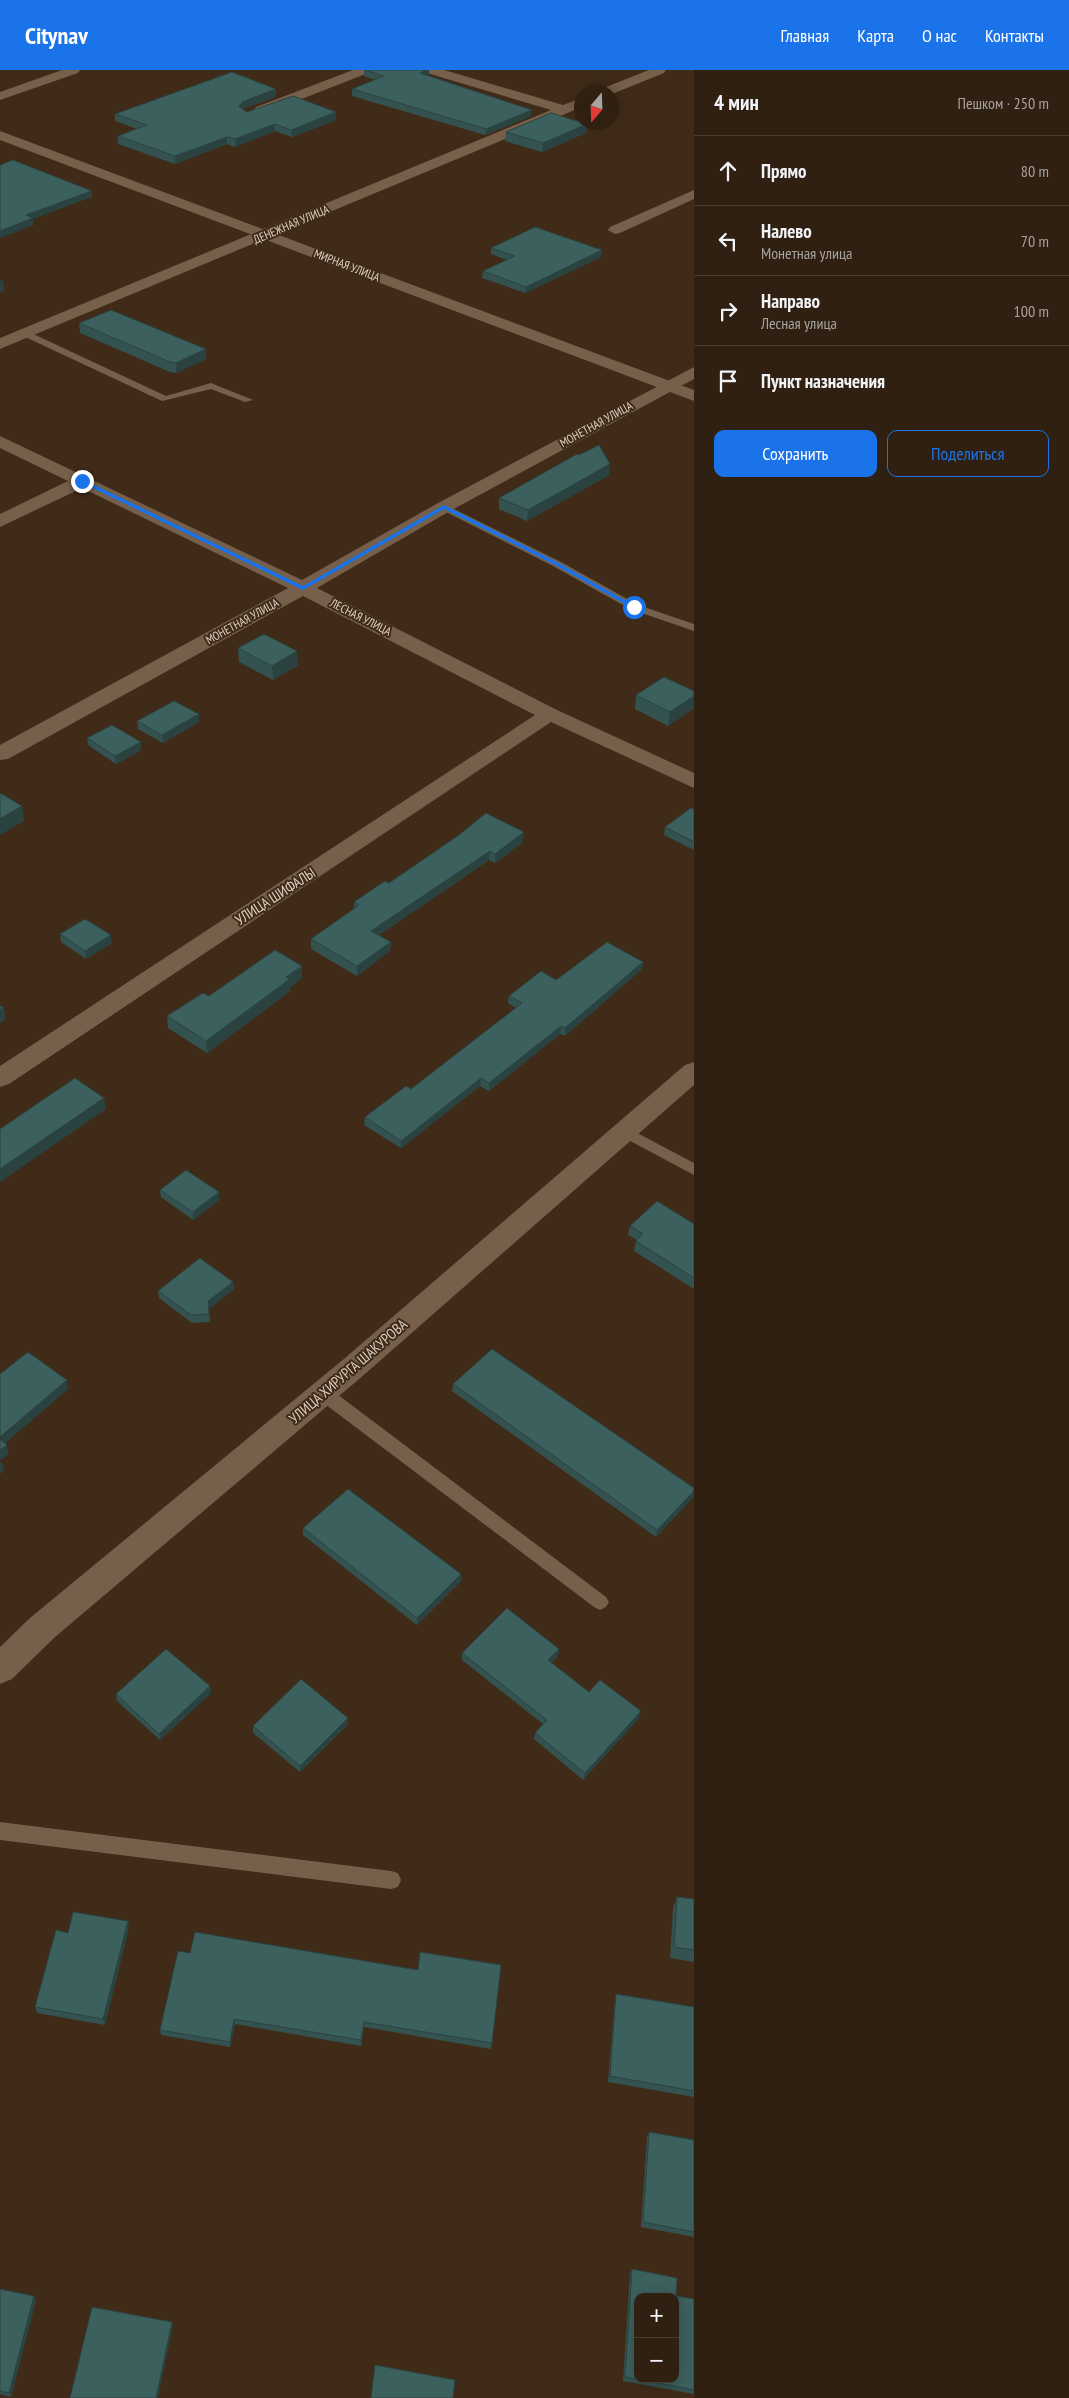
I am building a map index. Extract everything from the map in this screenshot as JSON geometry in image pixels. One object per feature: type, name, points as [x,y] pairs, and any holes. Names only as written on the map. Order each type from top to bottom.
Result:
[{"type":"street","points":[[0,96],[74,70]]},
{"type":"street","points":[[248,114],[364,70]]},
{"type":"street","points":[[431,70],[564,110]]},
{"type":"street","points":[[619,87],[660,70]]},
{"type":"street","name":"ДЕНЕЖНАЯ УЛИЦА","points":[[0,344],[574,106]]},
{"type":"street","name":"МИРНАЯ УЛИЦА","points":[[0,135],[266,234],[492,322],[694,396]]},
{"type":"street","points":[[615,230],[694,194]]},
{"type":"street","name":"МОНЕТНАЯ УЛИЦА","points":[[0,754],[303,588],[444,507],[694,372]]},
{"type":"street","name":"ЛЕСНАЯ УЛИЦА","points":[[0,441],[303,588],[550,714],[694,781]]},
{"type":"street","points":[[0,521],[82,481]]},
{"type":"street","name":"УЛИЦА ШИФАЛЫ","points":[[0,1078],[550,714]]},
{"type":"street","name":"УЛИЦА ХИРУРГА ШАКУРОВА","points":[[0,1669],[42,1628],[323,1393],[694,1071]]},
{"type":"lane","points":[[26,334],[165,399],[211,386],[248,400]]},
{"type":"lane","points":[[444,507],[557,564],[634,607],[694,628]]},
{"type":"lane","points":[[624,1131],[694,1170]]},
{"type":"lane","points":[[323,1393],[600,1602]]},
{"type":"lane","points":[[0,1831],[390,1880]]},
{"type":"building","points":[[364,70],[427,70],[420,73],[532,110],[486,129],[352,89],[384,76]]},
{"type":"building","points":[[232,72],[276,89],[242,102],[239,107],[247,112],[293,96],[336,112],[291,130],[275,124],[235,139],[227,137],[175,156],[118,136],[147,125],[115,114]]},
{"type":"building","points":[[551,113],[574,120],[574,130],[543,143],[506,132]]},
{"type":"building","points":[[13,160],[92,191],[26,215],[33,218],[0,231],[0,165]]},
{"type":"building","points":[[535,227],[602,250],[526,287],[483,271],[515,256],[491,248]]},
{"type":"building","points":[[111,310],[206,349],[176,363],[170,362],[79,323]]},
{"type":"building","points":[[599,445],[610,464],[528,510],[499,498],[577,454],[579,455]]},
{"type":"building","points":[[264,634],[297,651],[272,666],[238,648]]},
{"type":"building","points":[[664,677],[694,691],[694,696],[670,712],[636,695]]},
{"type":"building","points":[[174,701],[199,714],[162,735],[137,721]]},
{"type":"building","points":[[112,725],[141,742],[115,756],[87,738]]},
{"type":"building","points":[[0,793],[22,806],[0,819]]},
{"type":"building","points":[[691,808],[694,809],[694,842],[665,827]]},
{"type":"building","points":[[486,813],[524,832],[495,854],[490,851],[371,931],[391,942],[357,966],[311,939],[359,905],[354,902],[385,881],[389,883],[459,835]]},
{"type":"building","points":[[85,919],[111,935],[85,951],[60,934]]},
{"type":"building","points":[[607,942],[643,962],[565,1028],[561,1026],[489,1083],[481,1078],[401,1141],[365,1117],[406,1086],[411,1089],[522,1003],[509,996],[541,971],[556,980]]},
{"type":"building","points":[[275,950],[302,966],[286,977],[290,979],[206,1041],[167,1016],[203,993],[209,996]]},
{"type":"building","points":[[75,1078],[104,1098],[0,1169],[0,1129]]},
{"type":"building","points":[[186,1170],[219,1192],[193,1212],[160,1190]]},
{"type":"building","points":[[657,1201],[694,1224],[694,1278],[636,1241],[643,1234],[630,1226]]},
{"type":"building","points":[[200,1258],[233,1282],[208,1301],[209,1314],[191,1315],[158,1291]]},
{"type":"building","points":[[492,1349],[694,1488],[694,1491],[657,1530],[453,1384]]},
{"type":"building","points":[[28,1352],[67,1380],[0,1437],[0,1374]]},
{"type":"building","points":[[0,1439],[7,1445],[0,1450]]},
{"type":"building","points":[[348,1489],[461,1574],[417,1618],[303,1528]]},
{"type":"building","points":[[507,1608],[559,1649],[548,1660],[589,1692],[600,1680],[641,1711],[585,1773],[535,1733],[547,1720],[462,1653]]},
{"type":"building","points":[[166,1649],[210,1686],[159,1734],[116,1694]]},
{"type":"building","points":[[301,1679],[348,1718],[300,1766],[253,1726]]},
{"type":"building","points":[[677,1897],[694,1899],[694,1950],[674,1947]]},
{"type":"building","points":[[73,1912],[128,1921],[103,2019],[35,2007],[56,1930],[68,1933]]},
{"type":"building","points":[[195,1932],[418,1970],[420,1952],[501,1965],[492,2043],[364,2022],[361,2040],[234,2019],[230,2042],[160,2030],[178,1951],[190,1953]]},
{"type":"building","points":[[616,1994],[694,2007],[694,2091],[610,2076]]},
{"type":"building","points":[[649,2132],[694,2140],[694,2232],[643,2222]]},
{"type":"building","points":[[632,2269],[677,2278],[676,2293],[634,2293],[634,2378],[625,2377]]},
{"type":"building","points":[[0,2289],[34,2296],[9,2393],[0,2391]]},
{"type":"building","points":[[679,2296],[694,2299],[694,2390],[659,2383],[679,2383]]},
{"type":"building","points":[[92,2307],[172,2322],[156,2398],[70,2398]]},
{"type":"building","points":[[375,2365],[455,2380],[453,2398],[371,2398]]},
{"type":"route","points":[[82,481],[303,588],[444,507],[557,564],[634,607]]}]
